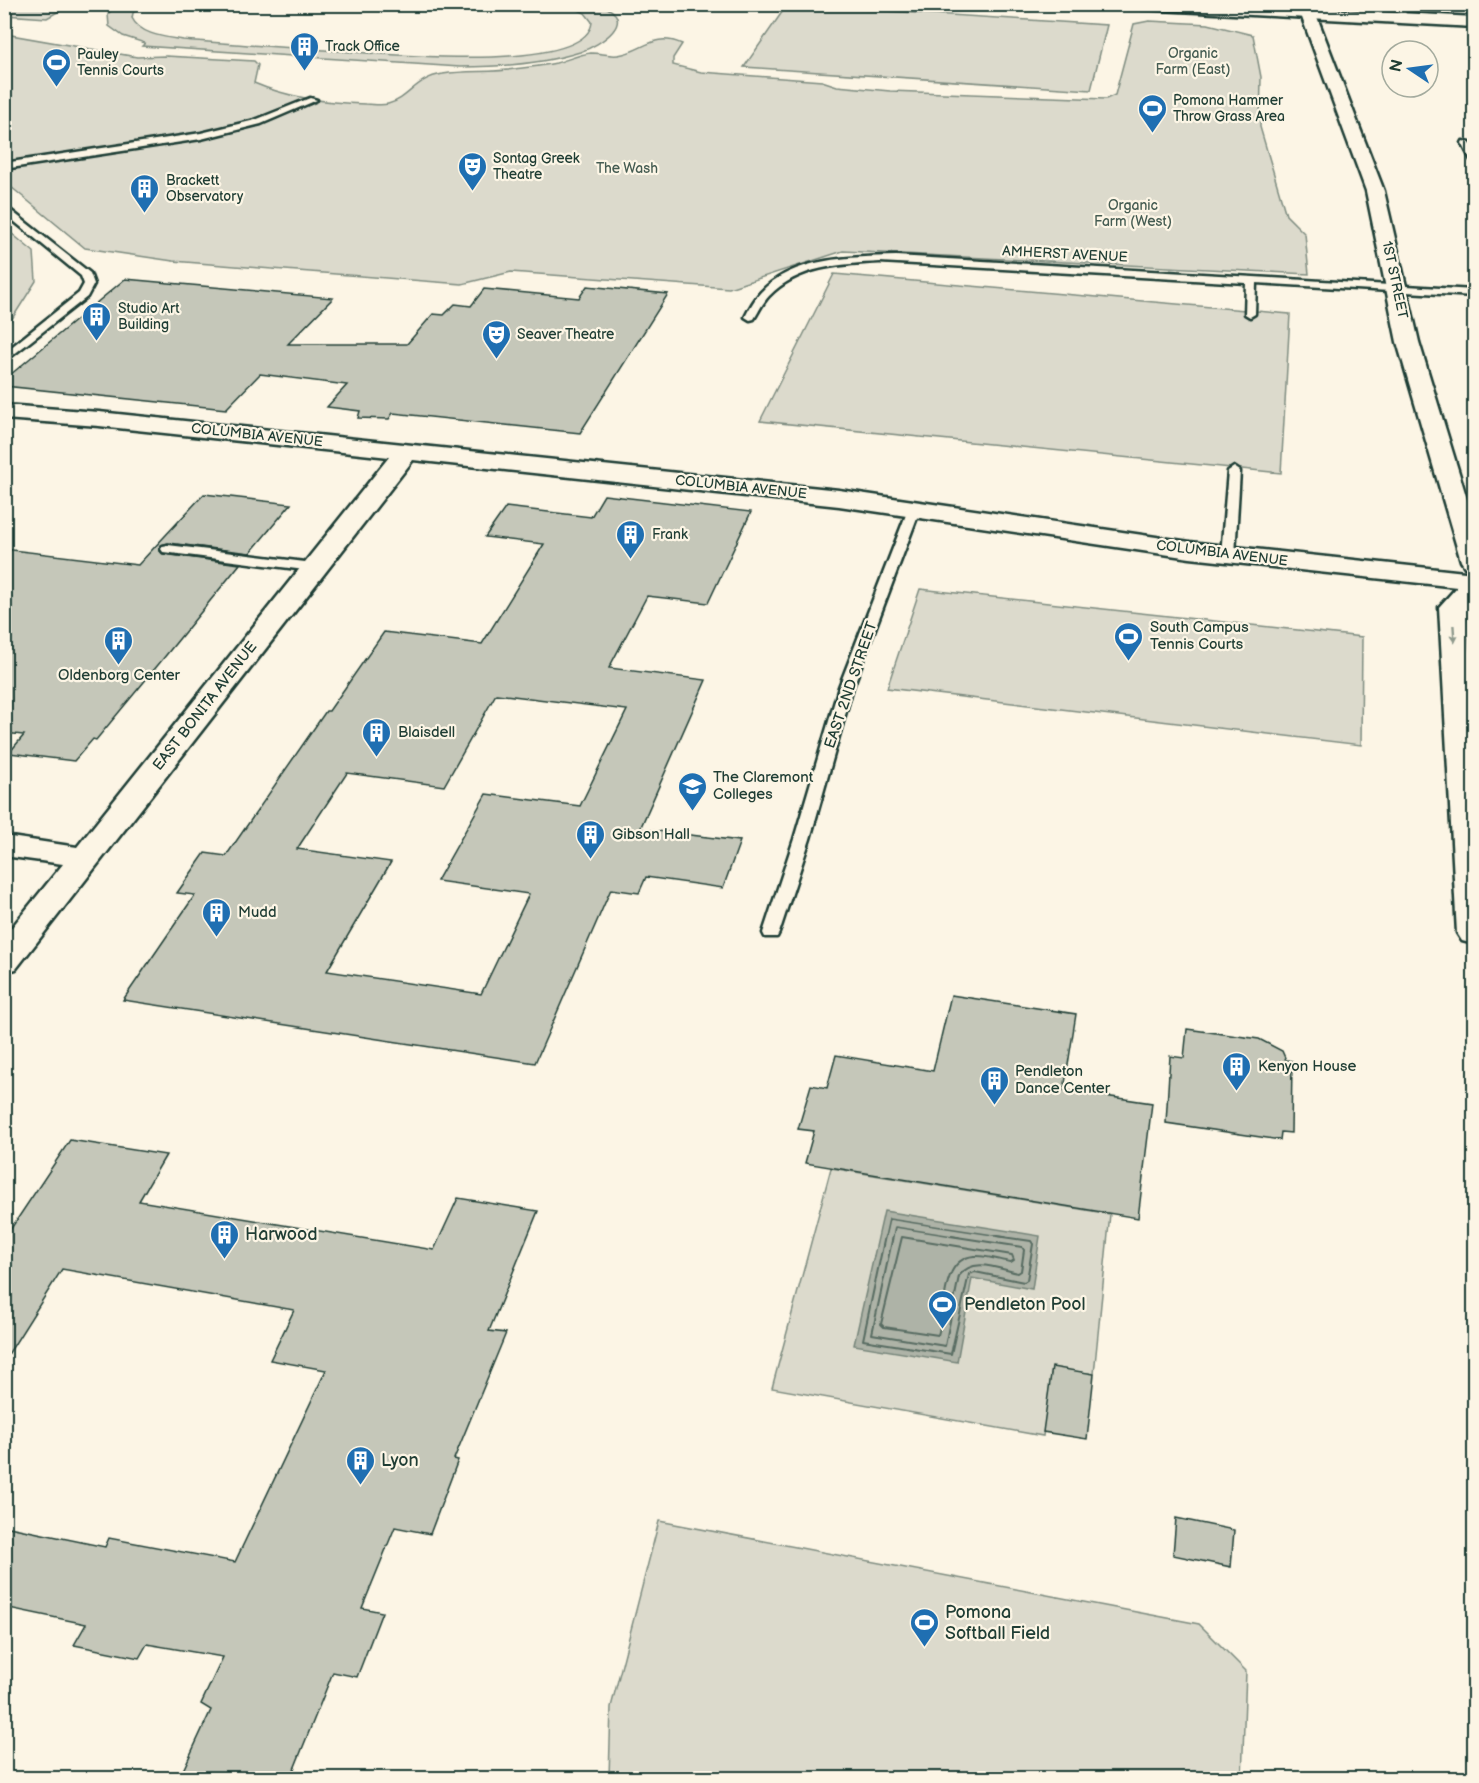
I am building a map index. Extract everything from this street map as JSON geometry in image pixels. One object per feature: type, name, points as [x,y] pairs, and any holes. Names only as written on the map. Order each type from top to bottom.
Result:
[{"type":"street","points":[[1142,4],[1402,12],[1474,22]]},
{"type":"street","name":"1ST STREET","points":[[1306,9],[1376,191],[1408,342],[1474,561]]},
{"type":"street","name":"COLUMBIA AVENUE","points":[[4,412],[41,413],[915,507],[1228,555],[1474,583]]},
{"type":"street","name":"EAST BONITA AVENUE","points":[[4,961],[313,567],[407,452]]},
{"type":"street","points":[[1474,583],[1453,607],[1474,933]]},
{"type":"street","points":[[4,846],[85,858]]},
{"type":"lane","points":[[4,166],[201,136],[258,122],[313,100]]},
{"type":"lane","points":[[1466,143],[1474,158]]},
{"type":"lane","points":[[4,208],[86,274],[89,284],[82,295],[4,359]]},
{"type":"lane","name":"AMHERST AVENUE","points":[[750,317],[765,294],[776,284],[792,275],[838,262],[867,260],[896,259],[1474,292]]},
{"type":"lane","points":[[1250,314],[1251,280]]},
{"type":"lane","points":[[1228,555],[1234,471]]},
{"type":"lane","name":"EAST 2ND STREET","points":[[771,933],[846,687],[915,507]]},
{"type":"lane","points":[[168,549],[313,567]]},
{"type":"green space","points":[[589,3],[601,5],[612,11],[617,18],[617,25],[613,32],[597,44],[566,56],[521,64],[460,67],[142,46],[145,43],[123,36],[109,26],[108,14],[117,4],[142,5],[133,13],[132,18],[136,24],[147,32],[169,38],[425,57],[515,56],[554,50],[581,39],[592,22],[585,13],[568,5]]},
{"type":"green space","points":[[4,5],[70,5],[47,18],[5,15]]},
{"type":"green space","points":[[787,5],[1107,25],[1091,90],[744,67]]},
{"type":"green space","name":"The Wash","points":[[1149,21],[1208,24],[1253,35],[1261,77],[1260,127],[1286,215],[1305,234],[1309,274],[843,251],[729,288],[511,272],[462,284],[173,261],[85,248],[5,182],[5,34],[137,57],[166,56],[254,61],[258,65],[254,83],[267,88],[322,101],[379,105],[396,101],[434,76],[541,66],[591,53],[618,55],[663,40],[682,44],[673,58],[673,65],[701,72],[822,81],[837,86],[890,91],[1106,99],[1115,95],[1134,24]]},
{"type":"green space","points":[[5,228],[34,252],[36,281],[5,330]]},
{"type":"green space","points":[[834,274],[1290,314],[1281,473],[760,421]]},
{"type":"green space","name":"South Campus Tennis Courts","points":[[920,589],[1362,637],[1361,745],[887,688]]},
{"type":"green space","name":"Pendleton Pool","points":[[831,1168],[1110,1214],[1094,1374],[1052,1368],[1043,1436],[772,1388]]},
{"type":"green space","name":"Pomona Softball Field","points":[[659,1521],[1199,1624],[1246,1671],[1242,1778],[609,1778],[611,1707]]},
{"type":"water","points":[[884,1211],[1040,1236],[1032,1289],[972,1278],[957,1362],[854,1345]]},
{"type":"building","points":[[125,279],[333,298],[288,344],[407,344],[433,314],[444,315],[455,304],[471,306],[484,289],[579,298],[587,286],[668,294],[580,433],[393,413],[389,419],[358,418],[360,411],[327,407],[347,385],[260,374],[226,409],[4,386],[4,380]]},
{"type":"building","points":[[204,494],[291,504],[250,553],[168,543],[161,545],[159,550],[163,554],[240,564],[96,740],[93,739],[74,761],[9,753],[24,735],[4,733],[4,549],[138,565]]},
{"type":"building","points":[[604,495],[751,512],[708,603],[647,596],[609,668],[706,680],[640,829],[740,841],[723,888],[646,877],[639,893],[611,889],[535,1063],[123,1000],[195,895],[177,893],[205,853],[226,856],[326,711],[329,711],[384,632],[482,644],[544,544],[485,537],[506,507],[591,517]],"holes":[[[496,694],[627,710],[580,806],[486,794],[437,881],[529,894],[481,994],[327,971],[391,862],[297,849],[347,773],[444,786]]]},
{"type":"building","name":"Pendleton Dance Center","points":[[951,995],[1076,1014],[1064,1090],[1152,1103],[1138,1218],[805,1163],[814,1131],[798,1129],[811,1085],[827,1088],[836,1055],[933,1071]]},
{"type":"building","name":"Kenyon House","points":[[1187,1029],[1259,1039],[1282,1051],[1286,1060],[1292,1061],[1291,1133],[1281,1132],[1280,1140],[1166,1123],[1170,1056],[1184,1058]]},
{"type":"building","points":[[70,1140],[166,1155],[139,1201],[434,1250],[458,1198],[538,1211],[489,1331],[506,1333],[454,1459],[458,1460],[430,1534],[395,1527],[362,1608],[382,1612],[357,1677],[333,1672],[290,1779],[179,1779],[211,1710],[201,1704],[223,1657],[147,1644],[139,1658],[74,1645],[86,1624],[4,1607],[4,1526],[105,1547],[109,1538],[235,1562],[326,1370],[270,1360],[294,1310],[62,1269],[4,1361],[4,1239]]},
{"type":"building","points":[[1052,1367],[1094,1374],[1087,1439],[1043,1432]]},
{"type":"building","points":[[1176,1518],[1234,1530],[1231,1567],[1173,1555]]},
{"type":"place","name":"Track Office","points":[[304,72]]},
{"type":"place","name":"Pauley Tennis Courts","points":[[56,88]]},
{"type":"place","name":"Pomona Hammer Throw Grass Area","points":[[1152,134]]},
{"type":"place","name":"Sontag Greek Theatre","points":[[472,192]]},
{"type":"place","name":"Brackett Observatory","points":[[145,214]]},
{"type":"place","name":"Studio Art Building","points":[[97,342]]},
{"type":"place","name":"Seaver Theatre","points":[[496,360]]},
{"type":"place","name":"Frank","points":[[631,560]]},
{"type":"place","name":"South Campus Tennis Courts","points":[[1129,662]]},
{"type":"place","name":"Oldenborg Center","points":[[119,666]]},
{"type":"place","name":"Blaisdell","points":[[377,758]]},
{"type":"place","name":"The Claremont Colleges","points":[[692,812]]},
{"type":"place","name":"Gibson Hall","points":[[591,860]]},
{"type":"place","name":"Mudd","points":[[217,938]]},
{"type":"place","name":"Kenyon House","points":[[1237,1092]]},
{"type":"place","name":"Pendleton Dance Center","points":[[994,1106]]},
{"type":"place","name":"Harwood","points":[[224,1260]]},
{"type":"place","name":"Pendleton Pool","points":[[943,1330]]},
{"type":"place","name":"Lyon","points":[[360,1486]]},
{"type":"place","name":"Pomona Softball Field","points":[[924,1648]]},
{"type":"park label","name":"Organic Farm (East)","points":[[1193,62]]},
{"type":"park label","name":"Organic Farm (West)","points":[[1133,214]]}]
